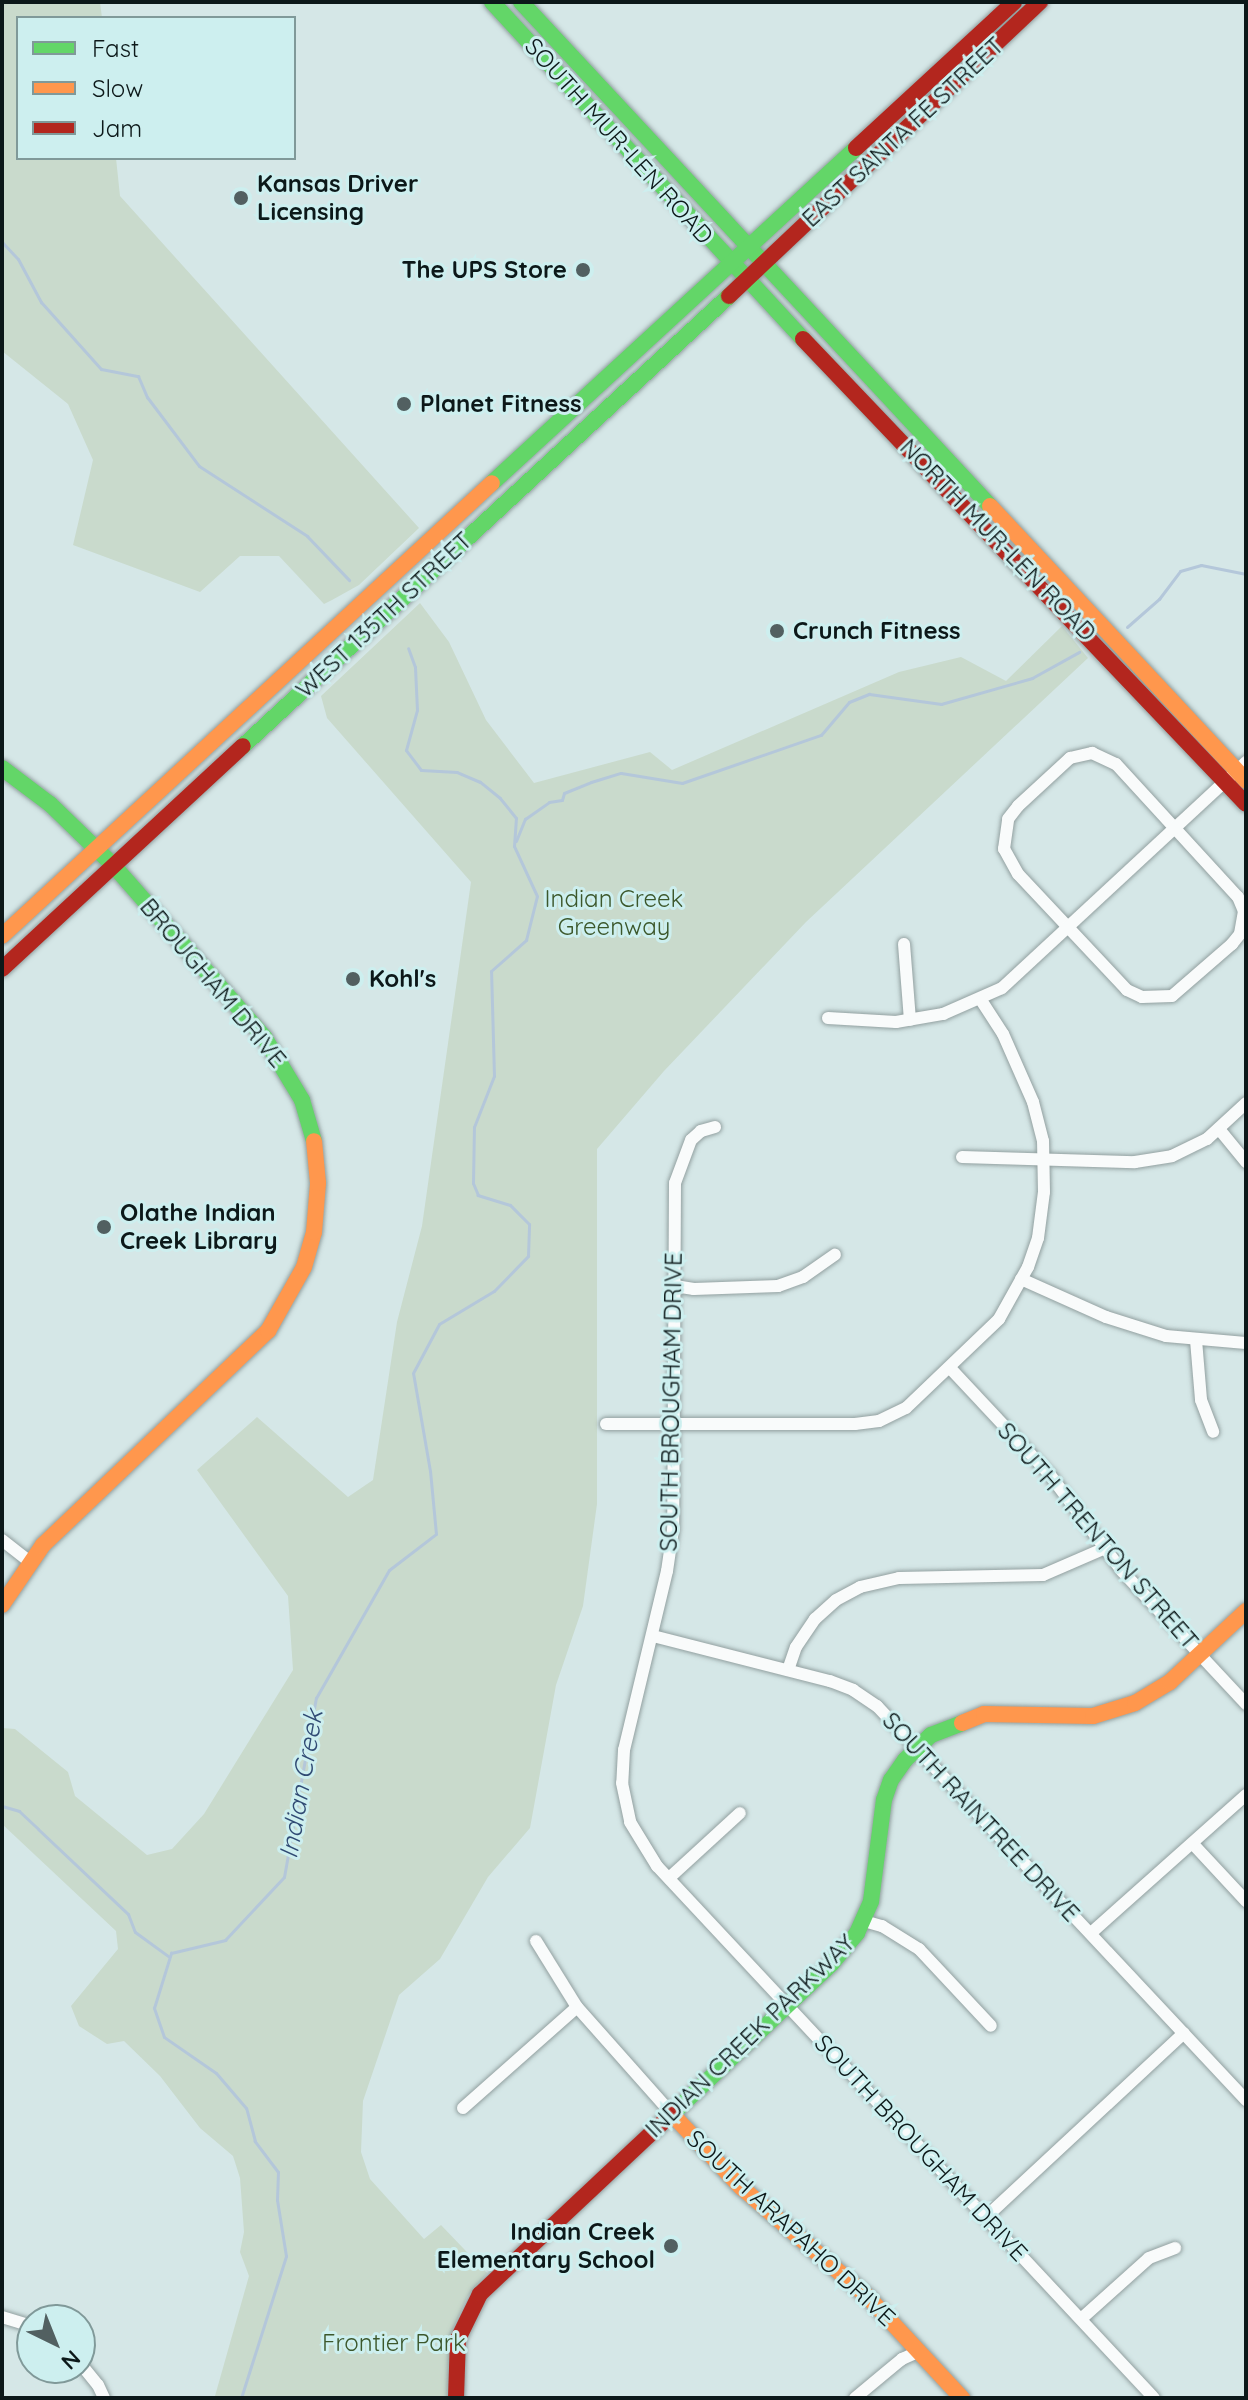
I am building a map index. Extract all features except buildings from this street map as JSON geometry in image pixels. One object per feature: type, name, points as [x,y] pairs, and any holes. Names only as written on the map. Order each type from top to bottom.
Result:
[{"type":"main road","name":"SOUTH MUR-LEN ROAD","points":[[492,2],[730,263],[748,278]]},
{"type":"main road","name":"SOUTH MUR-LEN ROAD","points":[[521,2],[766,261]]},
{"type":"main road","name":"EAST SANTA FE STREET","points":[[750,244],[1014,2]]},
{"type":"main road","name":"EAST SANTA FE STREET","points":[[766,261],[1040,2]]},
{"type":"main road","name":"WEST 135TH STREET","points":[[2,936],[750,244]]},
{"type":"main road","name":"WEST 135TH STREET","points":[[2,969],[766,261]]},
{"type":"main road","name":"NORTH MUR-LEN ROAD","points":[[766,261],[1238,774],[1246,804]]},
{"type":"main road","name":"NORTH MUR-LEN ROAD","points":[[748,278],[1238,774]]},
{"type":"main road","name":"BROUGHAM DRIVE","points":[[2,768],[50,804],[113,865],[279,1057],[302,1100],[317,1159],[314,1232],[304,1267],[284,1308],[252,1349],[29,1561],[2,1605]]},
{"type":"main road","name":"INDIAN CREEK PARKWAY","points":[[456,2398],[458,2339],[480,2294],[849,1945],[864,1921],[875,1883],[884,1800],[896,1771],[917,1748],[952,1724],[984,1714],[1093,1716],[1147,1697],[1246,1611]]},
{"type":"main road","name":"SOUTH ARAPAHO DRIVE","points":[[671,2113],[741,2187],[860,2289],[962,2398]]},
{"type":"street","points":[[1092,753],[1106,757],[1120,769],[1176,829],[1238,897],[1244,920],[1232,944],[1183,990],[1159,999],[1142,997],[1127,990],[1010,865],[1003,836],[1008,819],[1070,758],[1092,753]]},
{"type":"street","points":[[828,1018],[910,1020],[943,1014],[981,1000],[1024,971],[1238,774]]},
{"type":"street","points":[[904,944],[910,1020]]},
{"type":"street","points":[[606,1424],[855,1424],[879,1421],[906,1408],[999,1319],[1021,1279],[1038,1238],[1043,1141],[1033,1102],[1003,1034],[981,1000]]},
{"type":"street","points":[[962,1157],[1135,1162],[1172,1156],[1197,1145],[1246,1103]]},
{"type":"street","name":"SOUTH BROUGHAM DRIVE","points":[[715,1127],[701,1131],[691,1140],[677,1171],[673,1530],[653,1636],[624,1750],[622,1783],[627,1811],[637,1836],[669,1878],[1154,2398]]},
{"type":"street","points":[[1219,1129],[1246,1162]]},
{"type":"street","points":[[675,1286],[694,1289],[778,1286],[803,1277],[835,1255]]},
{"type":"street","points":[[1021,1279],[1106,1317],[1166,1336],[1246,1343]]},
{"type":"street","points":[[1196,1340],[1201,1400],[1213,1432]]},
{"type":"street","name":"SOUTH TRENTON STREET","points":[[950,1368],[1050,1475],[1105,1548],[1246,1704]]},
{"type":"street","points":[[2,1540],[29,1561]]},
{"type":"street","points":[[788,1670],[796,1647],[815,1619],[836,1600],[860,1587],[899,1578],[1043,1575],[1105,1548]]},
{"type":"street","name":"SOUTH RAINTREE DRIVE","points":[[653,1636],[853,1690],[877,1706],[1246,2100]]},
{"type":"street","points":[[1091,1933],[1246,1795]]},
{"type":"street","points":[[669,1878],[740,1813]]},
{"type":"street","points":[[1193,1844],[1246,1901]]},
{"type":"street","points":[[864,1921],[882,1926],[919,1949],[991,2026]]},
{"type":"street","name":"SOUTH ARAPAHO DRIVE","points":[[536,1941],[577,2007],[671,2113]]},
{"type":"street","points":[[463,2108],[577,2007]]},
{"type":"street","points":[[986,2217],[1184,2033]]},
{"type":"street","points":[[1081,2319],[1149,2258],[1175,2248]]},
{"type":"street","points":[[855,2398],[902,2359],[918,2352]]},
{"type":"green space","points":[[2,2],[100,2],[102,16],[16,16],[16,160],[116,160],[120,196],[419,528],[359,585],[324,604],[279,556],[240,556],[200,592],[73,545],[93,460],[68,404],[2,351]]},
{"type":"green space","name":"Indian Creek Greenway","points":[[420,603],[449,642],[486,720],[534,783],[650,752],[672,770],[899,672],[961,657],[1006,681],[1062,626],[1088,658],[806,922],[664,1071],[597,1149],[597,1504],[583,1606],[556,1685],[530,1828],[488,1877],[440,1959],[399,1995],[363,2101],[361,2152],[370,2179],[424,2239],[441,2225],[487,2273],[467,2297],[450,2336],[447,2398],[218,2398],[215,2396],[249,2276],[240,2252],[244,2232],[240,2178],[233,2156],[200,2128],[160,2076],[124,2041],[107,2044],[79,2026],[71,2006],[118,1949],[116,1931],[2,1824],[2,1728],[15,1729],[68,1772],[75,1796],[147,1855],[172,1849],[204,1814],[293,1670],[288,1596],[197,1470],[257,1417],[348,1497],[373,1480],[397,1322],[422,1226],[471,882],[327,718],[321,696]]},
{"type":"waterway","name":"Indian Creek","points":[[2,242],[18,259],[41,302],[101,369],[138,376],[147,397],[199,466],[307,536],[349,580]]},
{"type":"waterway","points":[[1127,627],[1159,599],[1180,571],[1201,565],[1246,574]]},
{"type":"waterway","name":"Indian Creek","points":[[241,2398],[286,2256],[277,2200],[278,2172],[255,2141],[246,2108],[216,2073],[164,2037],[154,2008],[171,1953],[225,1940],[284,1877],[316,1698],[389,1570],[436,1534],[430,1471],[413,1373],[439,1324],[494,1291],[528,1256],[529,1224],[510,1205],[478,1195],[473,1183],[474,1127],[494,1076],[491,971],[526,940],[537,896],[514,846],[516,818],[500,798],[480,782],[457,772],[421,770],[406,750],[417,710],[415,667],[408,648]]},
{"type":"waterway","points":[[516,841],[525,819],[549,802],[562,800],[564,793],[591,782],[621,773],[682,783],[821,735],[849,702],[869,694],[941,704],[1032,678],[1079,652]]},
{"type":"waterway","points":[[2,1806],[19,1811],[128,1914],[135,1932],[168,1956]]},
{"type":"traffic: fast","points":[[492,2],[803,339]]},
{"type":"traffic: fast","points":[[521,2],[990,506]]},
{"type":"traffic: fast","points":[[492,483],[856,148]]},
{"type":"traffic: fast","points":[[243,746],[729,296]]},
{"type":"traffic: fast","points":[[2,768],[50,804],[113,865],[264,1037],[302,1100],[314,1141]]},
{"type":"traffic: fast","points":[[672,2114],[832,1963],[857,1933],[871,1901],[884,1800],[891,1780],[905,1760],[931,1735],[962,1723]]},
{"type":"traffic: slow","points":[[2,936],[492,483]]},
{"type":"traffic: slow","points":[[990,506],[1246,781]]},
{"type":"traffic: slow","points":[[2,1605],[43,1545],[268,1331],[304,1267],[314,1232],[318,1183],[314,1141]]},
{"type":"traffic: slow","points":[[962,1723],[984,1714],[1093,1716],[1135,1703],[1170,1682],[1246,1611]]},
{"type":"traffic: slow","points":[[671,2113],[741,2187],[869,2298],[962,2398]]},
{"type":"traffic: jam","points":[[856,148],[1014,2]]},
{"type":"traffic: jam","points":[[729,296],[1040,2]]},
{"type":"traffic: jam","points":[[803,339],[1246,804]]},
{"type":"traffic: jam","points":[[2,969],[243,746]]},
{"type":"traffic: jam","points":[[456,2398],[458,2339],[480,2294],[672,2114]]},
{"type":"place","name":"Kansas Driver Licensing","points":[[241,198]]},
{"type":"place","name":"The UPS Store","points":[[583,270]]},
{"type":"place","name":"Planet Fitness","points":[[404,404]]},
{"type":"place","name":"Crunch Fitness","points":[[777,631]]},
{"type":"place","name":"Kohl's","points":[[353,979]]},
{"type":"place","name":"Olathe Indian Creek Library","points":[[104,1227]]},
{"type":"place","name":"Indian Creek Elementary School","points":[[671,2246]]},
{"type":"park label","name":"Frontier Park","points":[[394,2343]]}]
